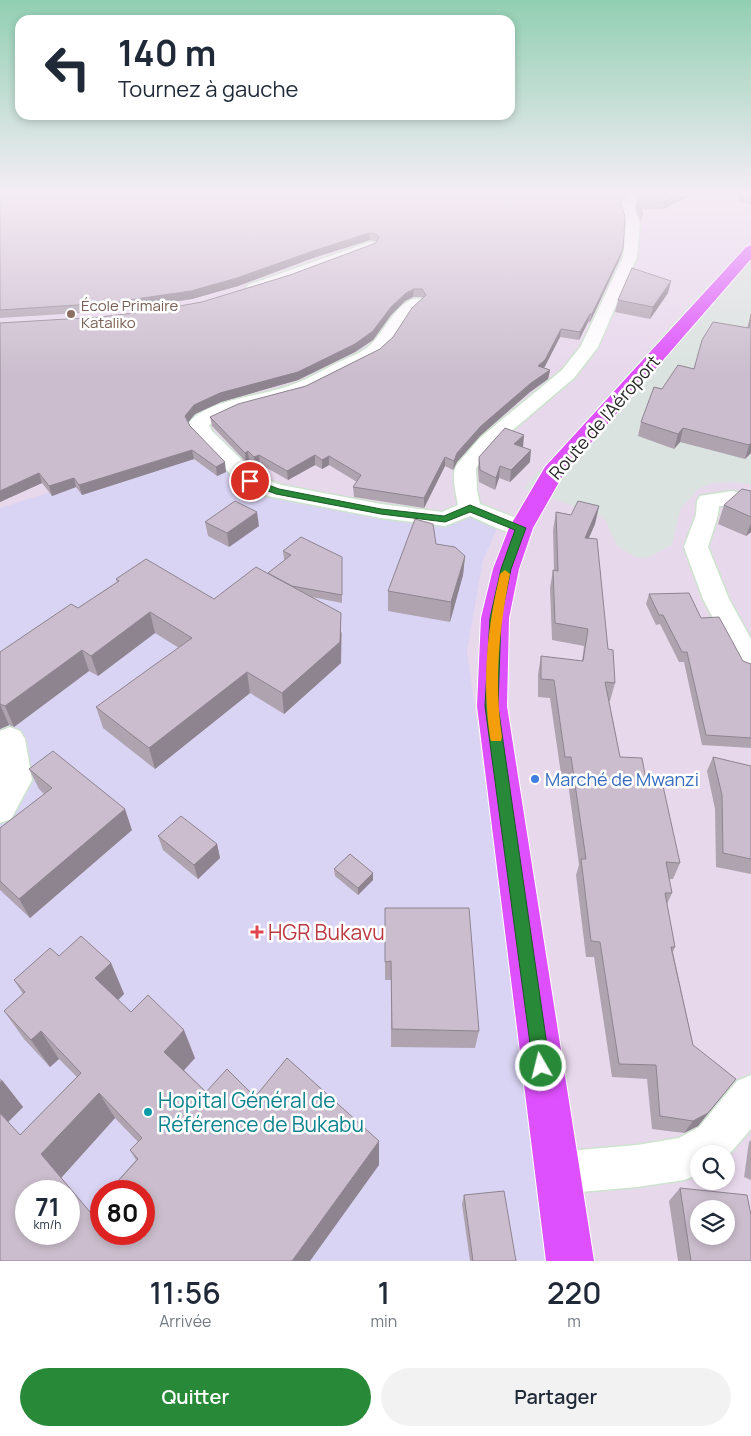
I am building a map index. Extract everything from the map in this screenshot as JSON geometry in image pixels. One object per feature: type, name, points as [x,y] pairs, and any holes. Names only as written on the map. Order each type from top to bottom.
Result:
[{"type":"highway","name":"Route de l'Aéroport","points":[[570,1261],[556,1173],[492,706],[495,618],[506,569],[520,528],[553,472],[748,254]]},
{"type":"street","points":[[237,292],[347,254]]},
{"type":"street","points":[[470,508],[466,490],[465,467],[488,440],[568,374],[589,347],[630,254]]},
{"type":"street","points":[[416,302],[404,312],[386,340],[373,352],[298,388],[231,407],[206,418],[198,424],[203,434],[250,481],[276,491],[381,512],[445,519],[470,508],[520,528]]},
{"type":"street","points":[[751,501],[732,498],[708,501],[707,515],[696,548],[716,599],[751,663]]},
{"type":"street","points":[[0,810],[17,780],[10,739]]},
{"type":"street","points":[[556,1173],[684,1159],[714,1142],[744,1107],[751,1095]]},
{"type":"shaded area","points":[[740,254],[751,254],[751,485],[732,482],[713,483],[698,489],[680,510],[672,545],[647,558],[635,557],[617,546],[604,517],[524,488],[706,286]]},
{"type":"shaded area","name":"HGR Bukavu","points":[[222,454],[250,481],[445,519],[470,508],[501,520],[483,560],[467,651],[490,816],[539,1048],[549,1261],[0,1261],[0,508],[107,474]]},
{"type":"building","points":[[0,254],[305,254],[237,278],[191,291],[108,303],[0,310]]},
{"type":"building","points":[[347,254],[621,254],[592,314],[590,314],[580,332],[561,329],[545,360],[538,366],[550,370],[531,383],[481,426],[457,453],[454,461],[445,457],[424,498],[353,487],[361,475],[329,456],[322,460],[315,455],[287,471],[259,455],[254,457],[248,451],[245,453],[210,417],[238,404],[306,386],[380,349],[393,337],[412,308],[426,295],[422,289],[414,289],[406,293],[391,307],[373,331],[355,344],[298,372],[220,393],[194,405],[185,416],[190,426],[225,462],[216,467],[192,450],[79,485],[74,478],[49,486],[39,473],[0,491],[0,323],[100,317],[151,311],[202,302],[290,275]]},
{"type":"building","points":[[632,268],[671,281],[653,307],[618,300]]},
{"type":"building","points":[[751,314],[751,443],[749,445],[683,428],[678,434],[641,422],[654,387],[662,389],[678,365],[694,369],[702,340],[713,322],[749,328]]},
{"type":"building","points":[[505,428],[524,435],[514,444],[531,450],[511,470],[500,466],[496,478],[480,470],[479,457]]},
{"type":"building","points":[[742,489],[751,491],[751,517],[724,505]]},
{"type":"building","points":[[235,501],[257,512],[227,533],[205,522]]},
{"type":"building","points":[[578,501],[599,506],[585,538],[597,539],[608,649],[613,650],[615,683],[605,682],[620,757],[642,758],[647,785],[663,786],[680,863],[666,862],[672,893],[665,893],[675,947],[671,947],[693,1045],[736,1079],[708,1113],[693,1121],[660,1116],[656,1065],[619,1064],[600,942],[591,941],[581,859],[586,859],[571,757],[565,757],[554,680],[541,679],[541,656],[583,661],[588,629],[555,623],[553,570],[558,571],[556,512],[571,515]]},
{"type":"building","points":[[415,519],[433,524],[436,544],[455,547],[465,556],[451,602],[388,591]]},
{"type":"building","points":[[301,537],[342,557],[342,595],[292,586],[268,573],[291,555],[283,551]]},
{"type":"building","points":[[146,559],[214,599],[256,567],[341,613],[340,642],[282,693],[247,672],[149,748],[96,707],[192,638],[150,612],[91,656],[82,650],[5,706],[0,704],[0,652],[71,604],[78,608],[119,581],[116,579]]},
{"type":"building","points":[[689,593],[701,618],[719,617],[743,661],[751,664],[751,738],[706,735],[687,652],[682,652],[663,615],[659,615],[649,594]]},
{"type":"building","points":[[53,751],[125,809],[19,899],[0,881],[0,828],[52,788],[29,769]]},
{"type":"building","points":[[713,757],[751,766],[751,859],[723,853],[722,795]]},
{"type":"building","points":[[181,816],[217,844],[194,865],[158,836]]},
{"type":"building","points":[[350,854],[373,873],[358,888],[334,869]]},
{"type":"building","points":[[385,908],[469,908],[479,1031],[392,1029],[391,961],[385,962]]},
{"type":"building","name":"Hopital Général de Référence de Bukabu","points":[[81,936],[111,963],[95,978],[131,1012],[148,995],[184,1030],[164,1052],[206,1092],[227,1069],[255,1097],[287,1058],[379,1141],[292,1261],[0,1261],[0,1113],[20,1135],[81,1073],[41,1031],[31,1040],[4,1011],[25,992],[14,980],[50,948],[59,956]],"holes":[[[99,1093],[142,1138],[130,1150],[138,1159],[119,1180],[155,1180],[155,1245],[90,1245],[90,1212],[80,1200],[80,1245],[15,1245],[15,1180],[63,1180],[41,1154]]]},
{"type":"building","points":[[680,1188],[747,1195],[751,1215],[751,1261],[691,1261]]},
{"type":"building","points":[[504,1191],[516,1261],[473,1261],[464,1195]]},
{"type":"slow traffic","points":[[496,737],[492,706],[492,662],[495,618],[505,574]]},
{"type":"place","name":"École Primaire Kataliko","points":[[71,314]]},
{"type":"place","name":"Marché de Mwanzi","points":[[535,779]]},
{"type":"place","name":"HGR Bukavu","points":[[257,932]]},
{"type":"place","name":"Hopital Général de Référence de Bukabu","points":[[148,1112]]},
{"type":"route","points":[[250,481],[276,491],[381,512],[445,519],[470,508],[520,528],[506,569],[495,618],[492,706],[541,1066]]}]
